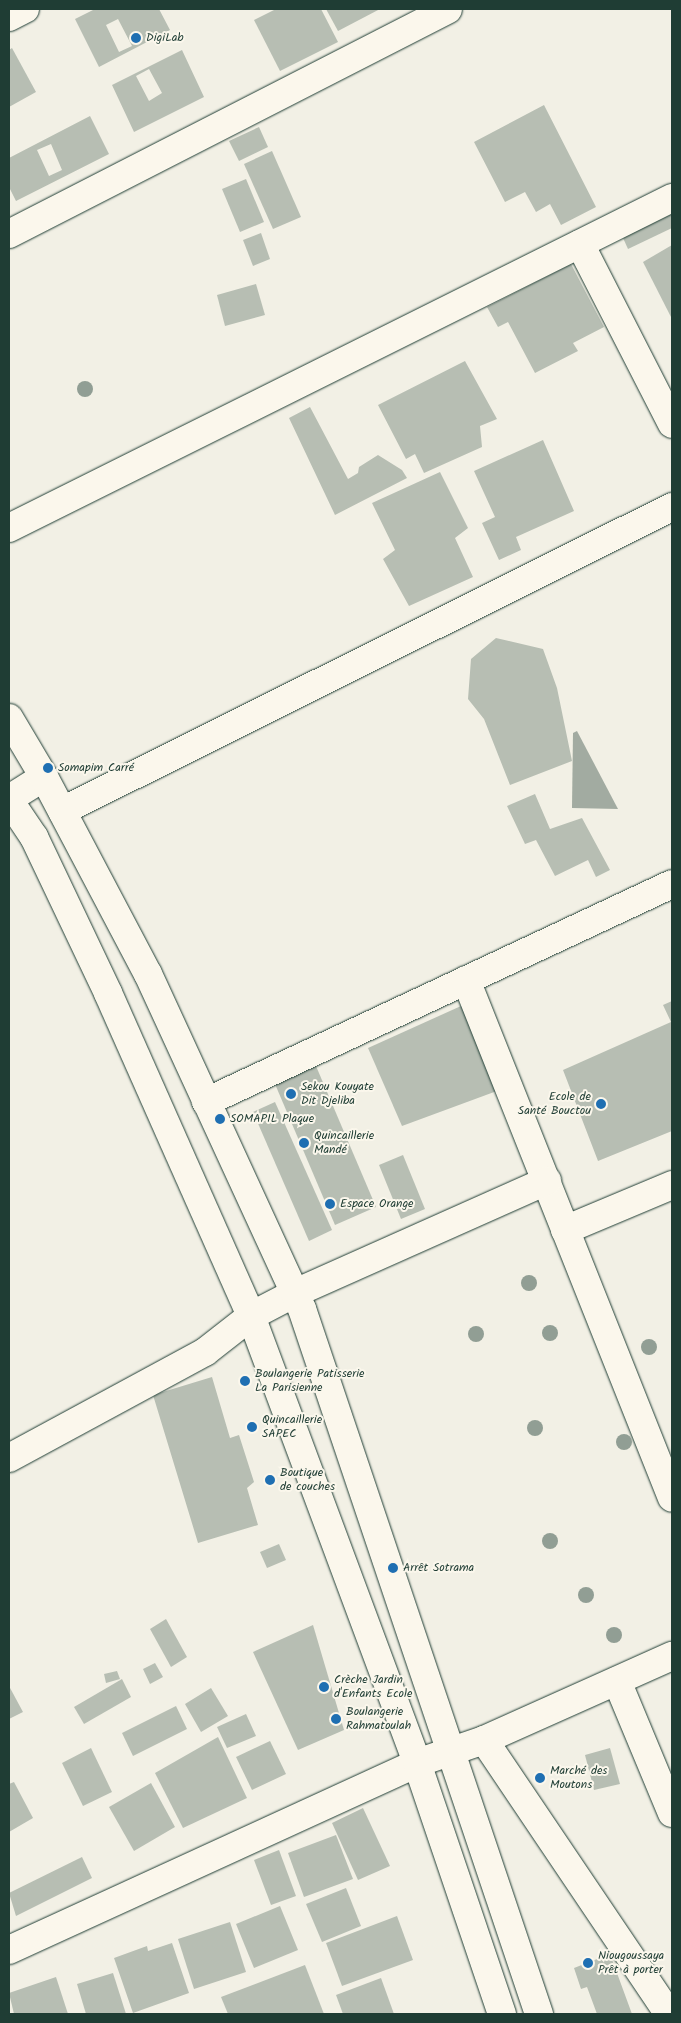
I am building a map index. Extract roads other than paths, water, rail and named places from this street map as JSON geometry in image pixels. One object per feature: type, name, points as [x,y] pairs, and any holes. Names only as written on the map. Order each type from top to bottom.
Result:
[{"type":"main road","points":[[9,17],[25,9]]},
{"type":"main road","points":[[9,234],[448,9]]},
{"type":"main road","points":[[9,528],[672,198]]},
{"type":"main road","points":[[580,244],[672,424]]},
{"type":"main road","points":[[62,811],[672,507]]},
{"type":"main road","points":[[9,718],[44,777],[148,974],[295,1293],[539,2014]]},
{"type":"main road","points":[[44,777],[9,799],[34,837],[108,993],[251,1316],[417,1763],[502,2014]]},
{"type":"main road","points":[[206,1102],[672,884]]},
{"type":"main road","points":[[466,980],[672,1498]]},
{"type":"main road","points":[[9,1458],[205,1352],[251,1316],[295,1293],[547,1181]]},
{"type":"main road","points":[[565,1230],[672,1185]]},
{"type":"main road","points":[[9,1950],[417,1763],[484,1740],[672,1656]]},
{"type":"main road","points":[[616,1681],[672,1812]]},
{"type":"main road","points":[[484,1740],[669,2014]]},
{"type":"place","name":"DigiLab","points":[[136,38]]},
{"type":"place","name":"Somapim Carré","points":[[48,768]]},
{"type":"place","name":"Sekou Kouyate Dit Djeliba","points":[[291,1094]]},
{"type":"place","name":"Ecole de Santé Bouctou","points":[[601,1104]]},
{"type":"place","name":"SOMAPIL Plaque","points":[[220,1119]]},
{"type":"place","name":"Quincaillerie Mandé","points":[[304,1143]]},
{"type":"place","name":"Espace Orange","points":[[330,1204]]},
{"type":"place","name":"Boulangerie Patisserie La Parisienne","points":[[245,1381]]},
{"type":"place","name":"Quincaillerie SAPEC","points":[[252,1427]]},
{"type":"place","name":"Boutique de couches","points":[[270,1480]]},
{"type":"place","name":"Arrêt Sotrama","points":[[393,1568]]},
{"type":"place","name":"Crèche Jardin d'Enfants Ecole","points":[[324,1687]]},
{"type":"place","name":"Boulangerie Rahmatoulah","points":[[336,1719]]},
{"type":"place","name":"Marché des Moutons","points":[[540,1778]]},
{"type":"place","name":"Niougoussaya Prêt à porter","points":[[588,1963]]}]
